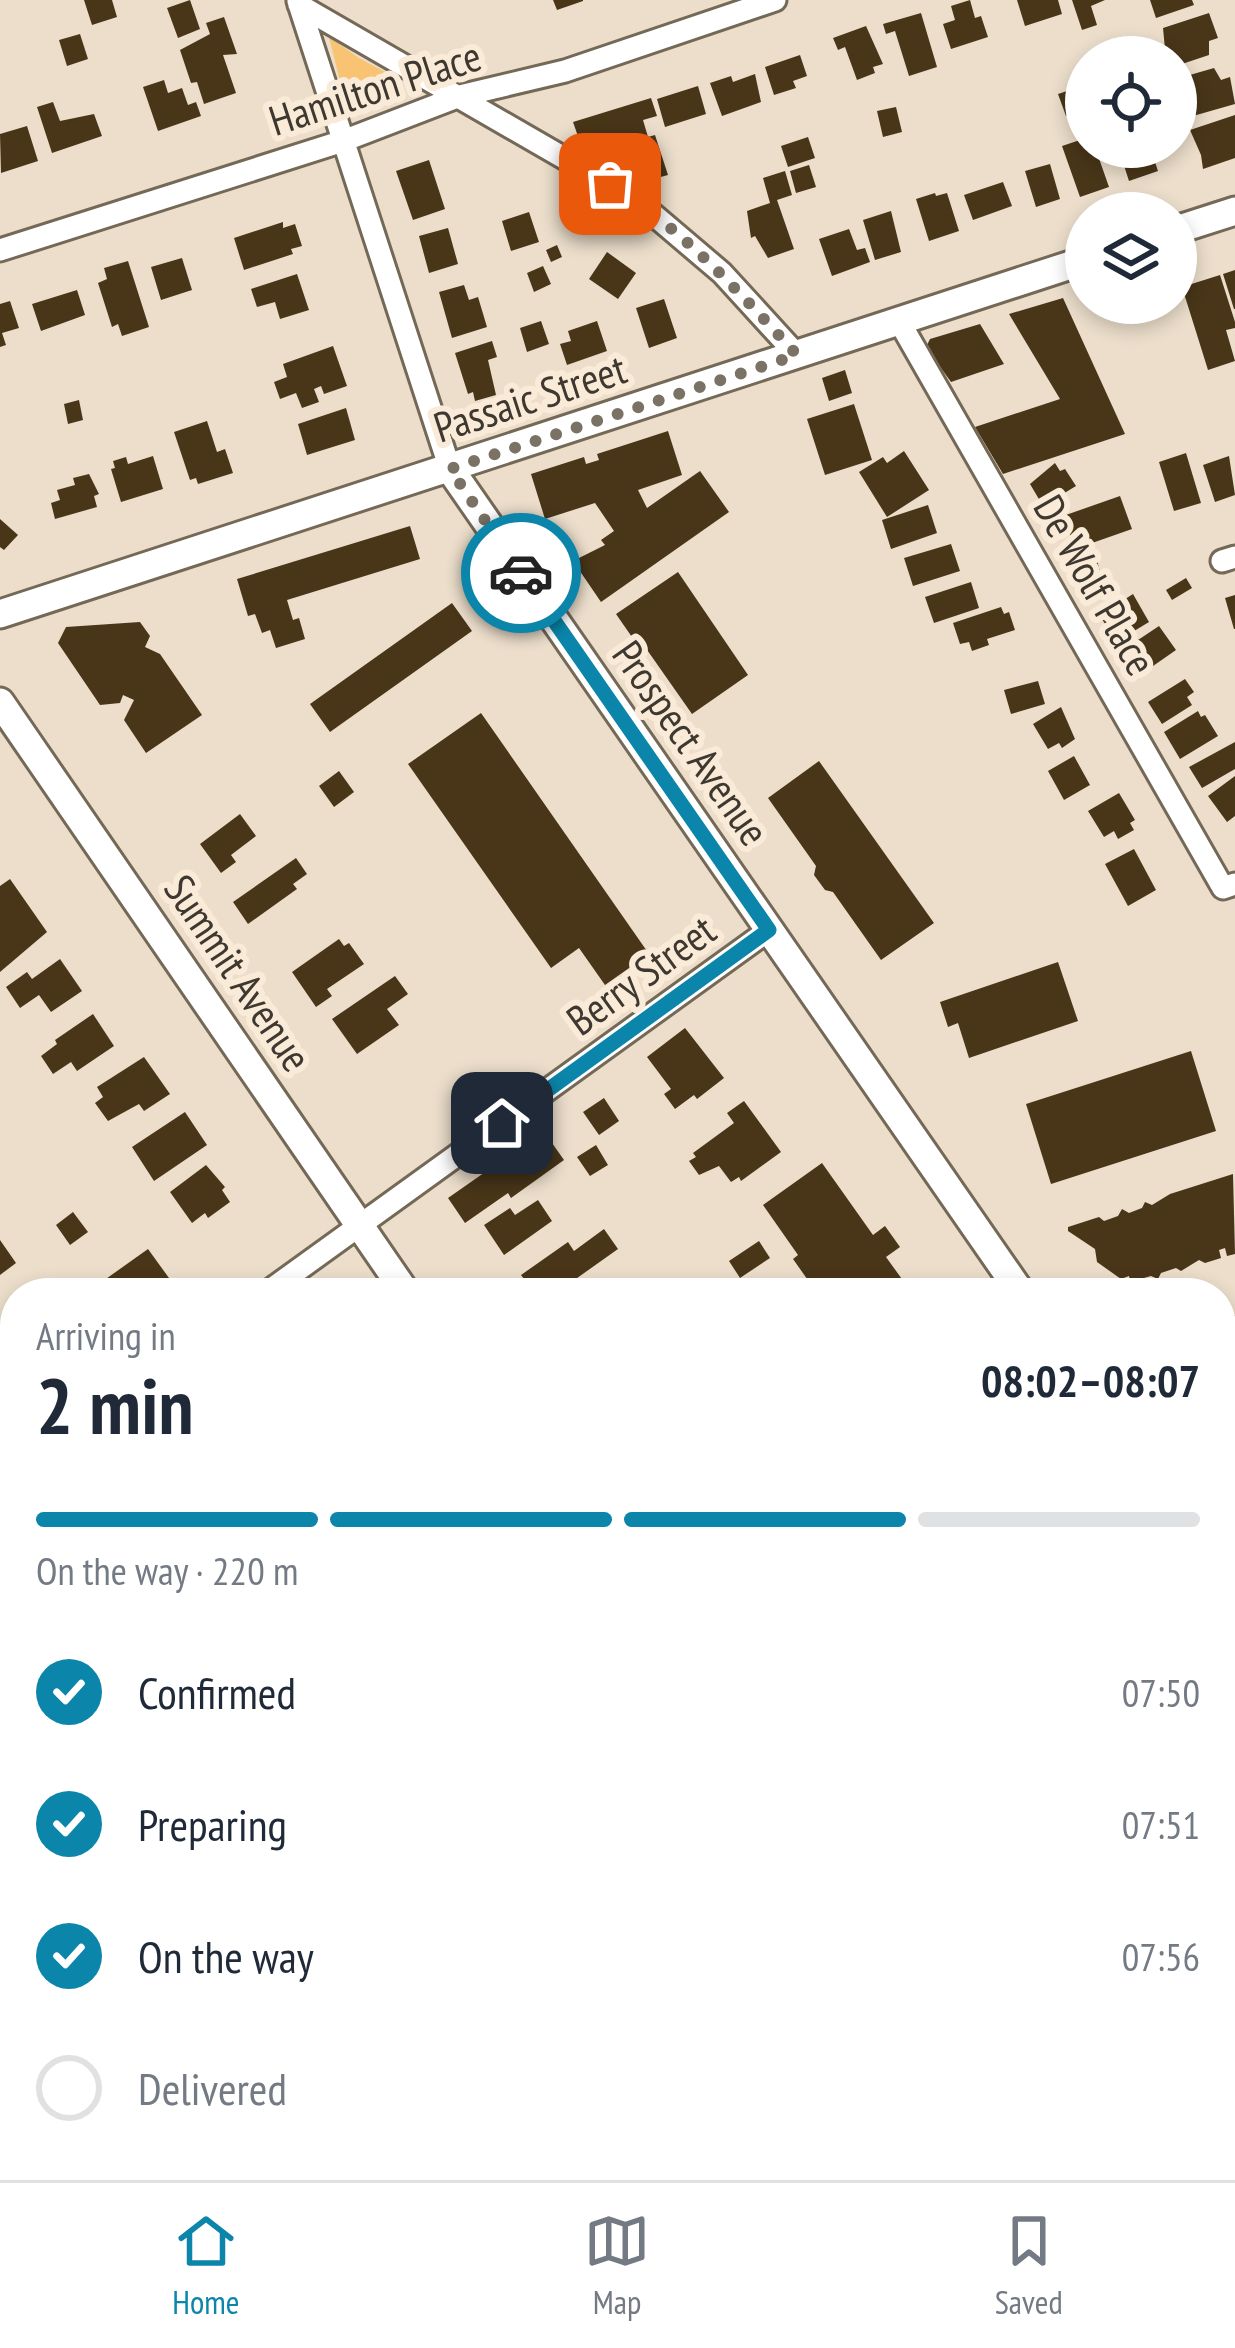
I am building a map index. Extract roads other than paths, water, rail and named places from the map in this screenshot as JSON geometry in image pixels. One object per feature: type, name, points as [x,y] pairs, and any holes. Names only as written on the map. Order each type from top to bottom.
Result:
[{"type":"street","name":"Hamilton Place","points":[[0,250],[343,141],[460,96],[565,71],[775,0]]},
{"type":"street","points":[[298,3],[460,96],[479,112],[586,169],[650,211],[722,272],[797,355]]},
{"type":"street","name":"Prospect Avenue","points":[[298,3],[450,469],[1011,1278]]},
{"type":"street","points":[[1197,223],[1235,211]]},
{"type":"street","name":"Passaic Street","points":[[0,614],[1065,267]]},
{"type":"street","name":"De Wolf Place","points":[[899,321],[1229,886]]},
{"type":"street","name":"Summit Avenue","points":[[0,702],[396,1278]]},
{"type":"street","name":"Berry Street","points":[[287,1278],[769,930]]}]
